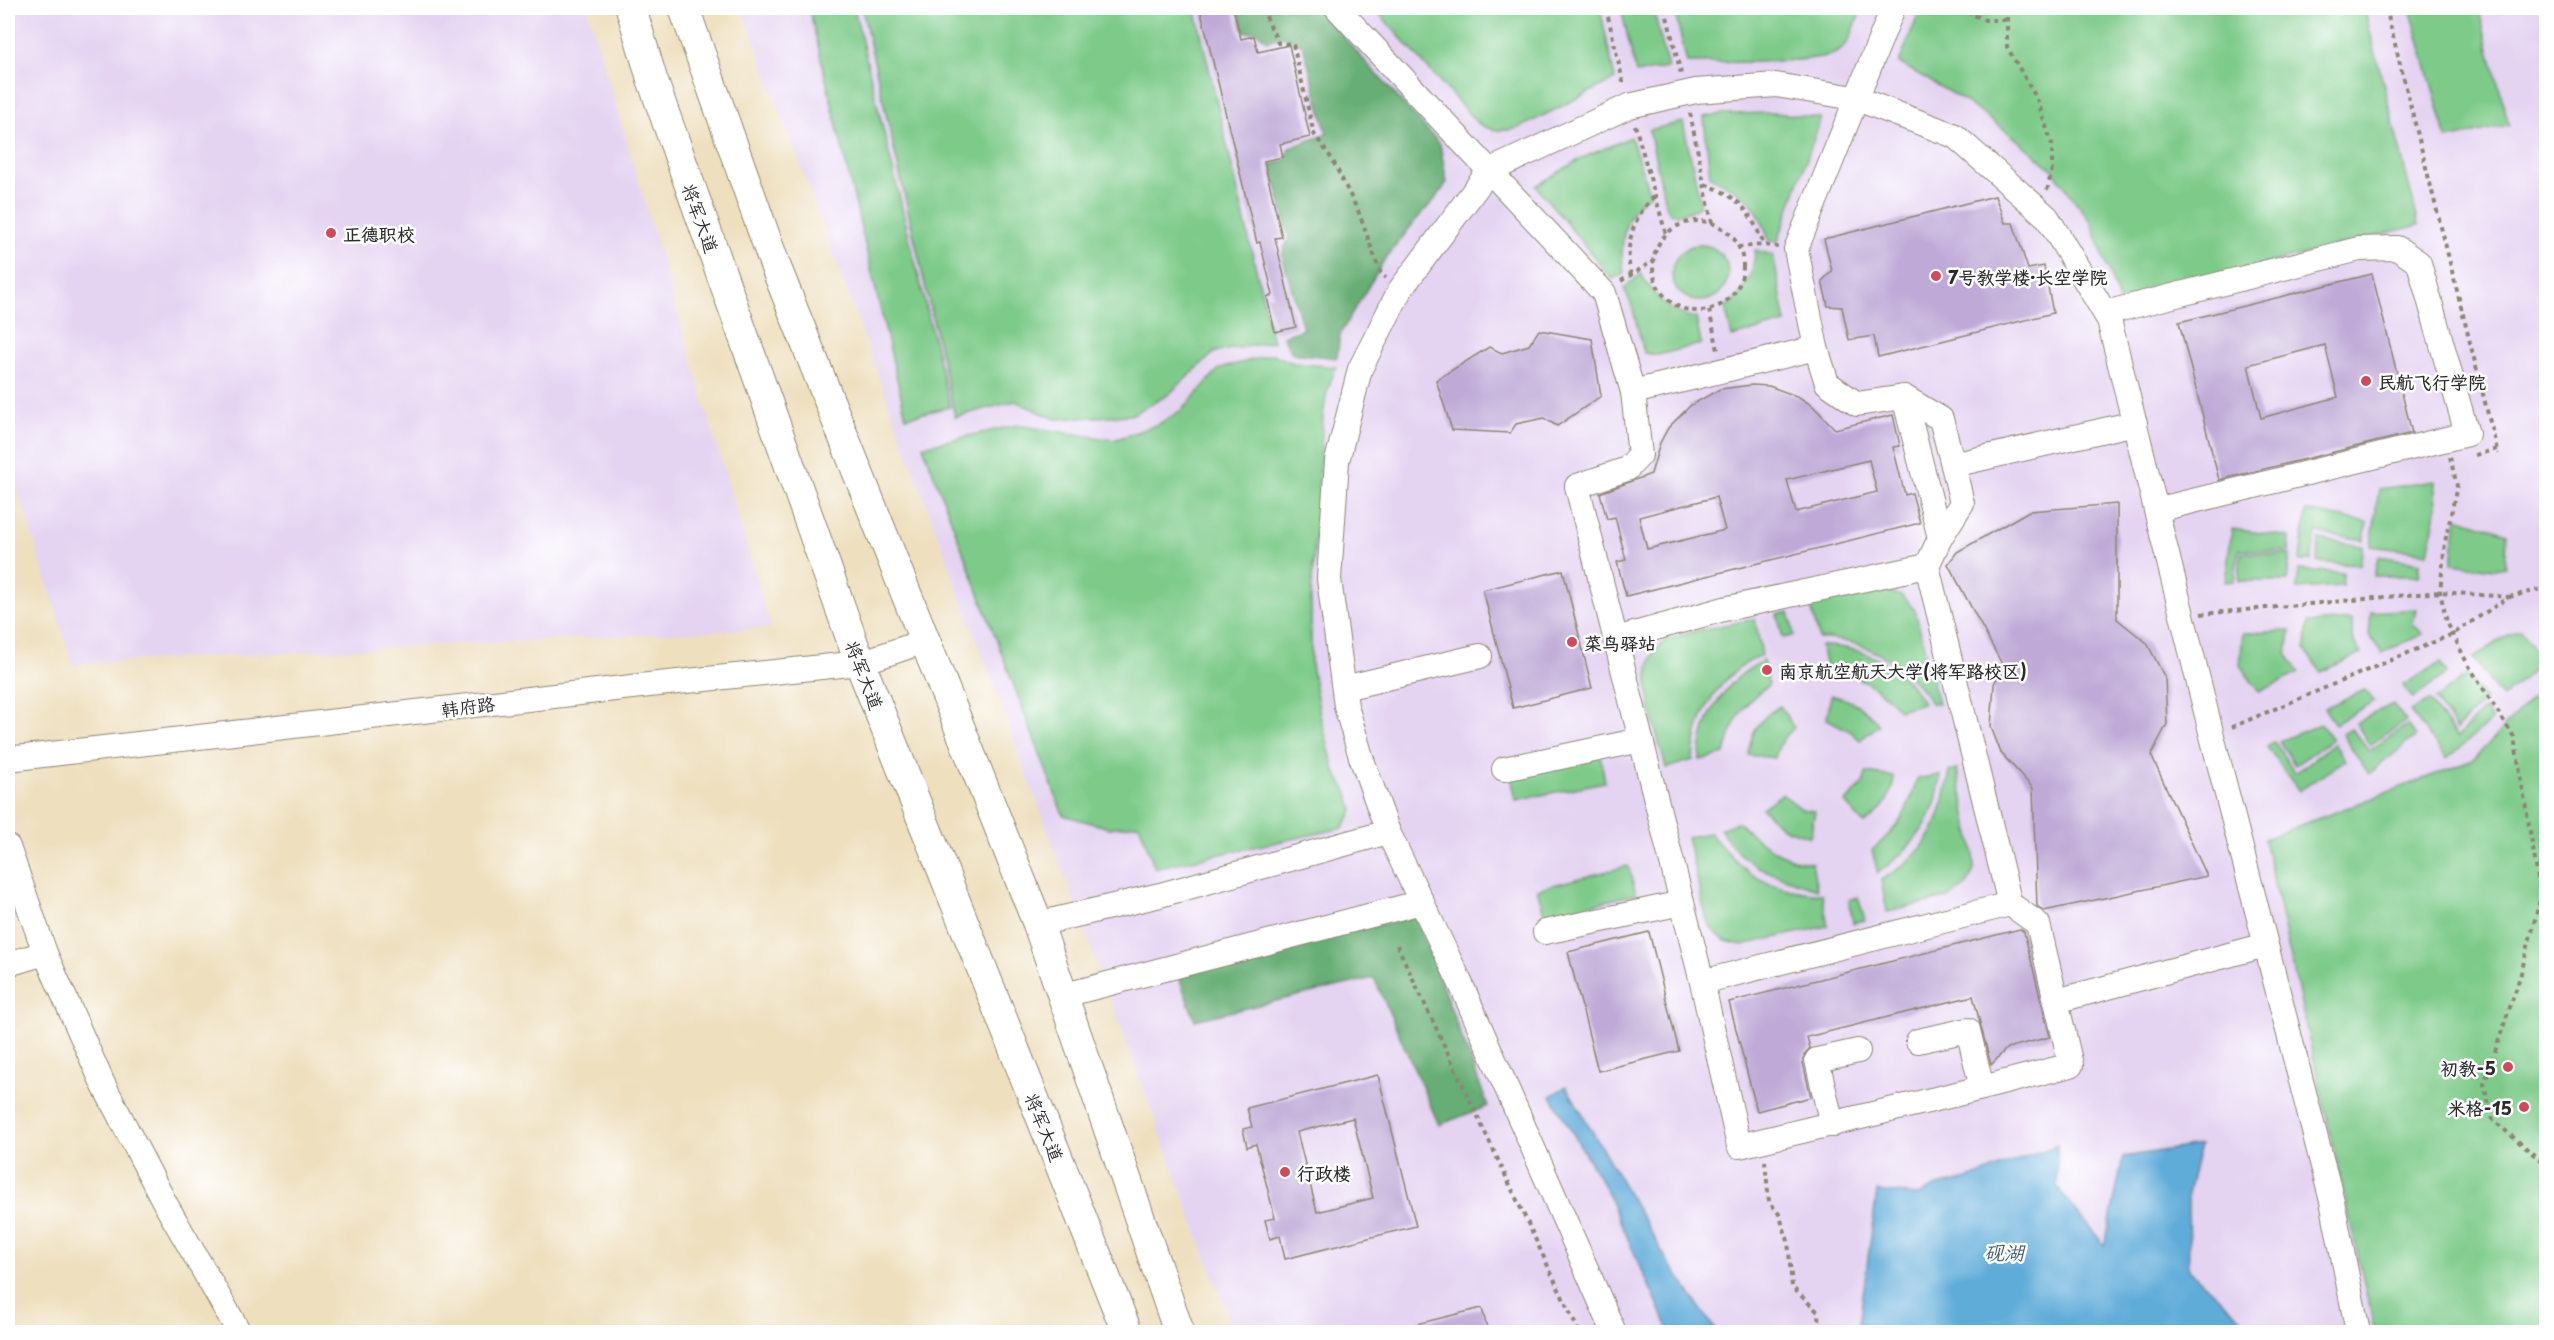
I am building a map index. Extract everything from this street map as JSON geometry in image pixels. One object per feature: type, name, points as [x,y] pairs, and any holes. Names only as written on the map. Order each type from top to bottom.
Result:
[{"type":"main road","name":"将军大道","points":[[631,8],[652,79],[860,663],[1127,1332]]},
{"type":"main road","points":[[684,8],[775,265],[1038,924],[1179,1332]]},
{"type":"street","points":[[1337,8],[1604,293],[1633,392],[1640,455],[1627,469],[1577,486],[1702,982],[1739,1146],[2070,1065],[2038,924],[2010,904],[1928,566],[1940,538],[1962,502],[1941,419],[1904,397],[1857,404],[1827,383],[1816,348],[1796,249],[1893,8]]},
{"type":"street","points":[[1614,1332],[1464,990],[1388,832],[1361,757],[1346,706],[1329,579],[1337,461],[1360,369],[1400,290],[1489,171],[1629,106],[1696,91],[1776,85],[1855,98],[1955,136],[2047,217],[2109,320],[2212,736],[2332,1201],[2358,1332]]},
{"type":"street","points":[[2105,313],[2359,249],[2397,248],[2420,263],[2467,434],[2156,510]]},
{"type":"street","points":[[1633,392],[1816,348]]},
{"type":"street","points":[[1904,397],[1940,538]]},
{"type":"street","points":[[1953,465],[2134,423]]},
{"type":"street","points":[[1616,639],[1724,609],[1928,566]]},
{"type":"street","name":"韩府路","points":[[8,759],[860,663],[925,640]]},
{"type":"street","points":[[1344,688],[1480,656]]},
{"type":"street","points":[[1504,769],[1641,740]]},
{"type":"street","points":[[1038,924],[1160,895],[1388,832]]},
{"type":"street","points":[[8,847],[45,952],[103,1084],[166,1205],[239,1332]]},
{"type":"street","points":[[1061,996],[1422,902]]},
{"type":"street","points":[[1545,932],[1682,903]]},
{"type":"street","points":[[1702,982],[2010,904]]},
{"type":"street","points":[[2056,1001],[2266,945]]},
{"type":"street","points":[[8,964],[45,952]]},
{"type":"street","points":[[1918,1041],[1968,1030],[1982,1088]]},
{"type":"street","points":[[1832,1125],[1817,1060],[1858,1051]]},
{"type":"path","points":[[1262,8],[1278,43],[1293,44],[1314,134],[1332,159],[1359,213],[1380,272],[1400,290]]},
{"type":"path","points":[[1958,8],[1984,20],[2007,20]]},
{"type":"path","points":[[2007,8],[2007,47],[2037,99],[2052,144],[2052,169],[2045,200],[2038,208]]},
{"type":"path","points":[[2386,8],[2499,454]]},
{"type":"path","points":[[1704,184],[1723,191],[1741,203],[1754,220],[1764,245]]},
{"type":"path","points":[[1631,275],[1628,245],[1632,231],[1637,218],[1655,196]]},
{"type":"path","points":[[1694,222],[1709,223],[1723,229],[1734,239],[1738,247],[1743,267],[1740,282],[1733,295],[1722,304],[1709,310],[1694,311],[1680,308],[1668,300],[1659,288],[1654,275],[1653,260],[1666,234],[1679,225],[1694,222]]},
{"type":"path","points":[[1738,247],[1764,245],[1796,249]]},
{"type":"path","points":[[1604,293],[1653,260]]},
{"type":"path","points":[[1709,310],[1723,371]]},
{"type":"path","points":[[2446,439],[2457,486],[2445,542],[2440,592],[2447,622],[2467,663],[2514,736],[2541,896],[2520,977],[2484,1084],[2493,1120],[2547,1165]]},
{"type":"path","points":[[2182,615],[2440,592],[2509,597],[2547,588]]},
{"type":"path","points":[[2212,736],[2453,634],[2509,597]]},
{"type":"path","points":[[1397,945],[1579,1332]]},
{"type":"path","points":[[1761,1142],[1768,1179],[1769,1202],[1779,1214],[1788,1241],[1792,1287],[1818,1312],[1819,1332]]},
{"type":"shaded area","name":"正德职校","points":[[8,8],[587,8],[771,628],[73,664],[8,458]]},
{"type":"shaded area","name":"南京航空航天大学(将军路校区)","points":[[742,8],[2546,8],[2546,1332],[1234,1332]]},
{"type":"green space","points":[[809,8],[854,8],[950,407],[906,417]]},
{"type":"green space","points":[[862,8],[1195,8],[1273,342],[1215,352],[1168,395],[1131,415],[1055,419],[1015,401],[955,417]]},
{"type":"green space","points":[[1238,8],[1317,8],[1440,144],[1447,182],[1383,262],[1340,334],[1337,358],[1292,353],[1283,336],[1303,329],[1282,255],[1289,237],[1271,165],[1286,160],[1289,148],[1327,134],[1303,45],[1284,36],[1268,41],[1257,32],[1244,32]]},
{"type":"green space","points":[[1374,8],[1600,8],[1615,79],[1521,127],[1493,130],[1477,123]]},
{"type":"green space","points":[[1621,8],[1653,8],[1668,68],[1636,73]]},
{"type":"green space","points":[[1674,8],[1862,8],[1853,32],[1843,48],[1826,56],[1809,59],[1687,63]]},
{"type":"green space","points":[[1921,8],[2364,8],[2419,225],[2119,301],[2092,224],[2052,169],[2009,133],[1961,99],[1899,63]]},
{"type":"green space","points":[[2410,8],[2478,8],[2509,125],[2447,139]]},
{"type":"green space","points":[[1776,113],[1821,118],[1778,241],[1769,241],[1760,217],[1749,201],[1742,194],[1710,177],[1704,117],[1725,114]]},
{"type":"green space","points":[[1683,122],[1700,200],[1699,206],[1693,210],[1674,214],[1670,213],[1666,206],[1649,130]]},
{"type":"green space","points":[[1631,137],[1650,195],[1634,209],[1629,219],[1623,240],[1624,273],[1612,279],[1536,186],[1582,158]]},
{"type":"green space","points":[[1700,245],[1711,247],[1720,253],[1726,262],[1728,273],[1726,284],[1720,293],[1711,299],[1700,301],[1689,299],[1680,293],[1674,284],[1672,273],[1674,262],[1680,253],[1689,247]]},
{"type":"green space","points":[[1755,250],[1773,255],[1786,323],[1732,337],[1725,307],[1738,296],[1747,283],[1753,267]]},
{"type":"green space","points":[[1641,274],[1664,304],[1678,313],[1696,318],[1701,344],[1658,355],[1644,353],[1632,306],[1624,288]]},
{"type":"green space","points":[[1273,354],[1293,363],[1336,367],[1327,391],[1323,415],[1311,597],[1311,664],[1320,715],[1335,772],[1348,793],[1353,811],[1343,828],[1155,868],[1139,824],[1109,828],[1063,815],[923,446],[1017,425],[1114,440],[1159,424],[1182,410],[1219,369]]},
{"type":"green space","points":[[2435,481],[2437,506],[2428,553],[2371,546],[2379,489]]},
{"type":"green space","points":[[2306,511],[2367,522],[2364,540],[2316,533],[2311,561],[2300,561]]},
{"type":"green space","points":[[2457,517],[2507,533],[2505,567],[2495,569],[2452,564]]},
{"type":"green space","points":[[2232,529],[2290,537],[2289,552],[2239,549],[2234,581],[2225,582]]},
{"type":"green space","points":[[2319,539],[2363,546],[2360,565],[2317,562]]},
{"type":"green space","points":[[2241,552],[2290,555],[2287,581],[2239,581]]},
{"type":"green space","points":[[2378,556],[2420,563],[2419,576],[2374,576]]},
{"type":"green space","points":[[2299,570],[2343,573],[2342,586],[2297,589]]},
{"type":"green space","points":[[1878,589],[1902,596],[1915,610],[1938,703],[1931,703],[1910,677],[1883,656],[1852,643],[1819,639],[1810,603]]},
{"type":"green space","points":[[2416,609],[2413,624],[2423,634],[2382,653],[2369,635],[2371,612]]},
{"type":"green space","points":[[1789,612],[1794,636],[1783,638],[1777,614]]},
{"type":"green space","points":[[1755,619],[1762,655],[1734,673],[1712,697],[1699,727],[1693,760],[1666,768],[1649,701],[1649,666],[1655,652],[1665,641],[1672,638]]},
{"type":"green space","points":[[2352,620],[2352,639],[2361,654],[2320,672],[2305,650],[2308,623]]},
{"type":"green space","points":[[2521,630],[2543,661],[2502,698],[2473,658],[2510,634]]},
{"type":"green space","points":[[2290,631],[2287,655],[2299,673],[2259,692],[2240,665],[2243,633]]},
{"type":"green space","points":[[1821,646],[1851,649],[1880,660],[1904,678],[1923,703],[1899,710],[1884,694],[1867,682],[1848,674],[1827,670]]},
{"type":"green space","points":[[1763,661],[1769,685],[1752,698],[1739,715],[1725,754],[1700,760],[1705,730],[1718,702],[1738,678]]},
{"type":"green space","points":[[2440,663],[2447,673],[2413,699],[2403,685]]},
{"type":"green space","points":[[2467,675],[2485,700],[2456,730],[2435,699]]},
{"type":"green space","points":[[2546,683],[2546,1332],[2375,1332],[2264,839],[2473,760]]},
{"type":"green space","points":[[2365,690],[2374,701],[2335,724],[2324,708]]},
{"type":"green space","points":[[1831,695],[1846,699],[1858,706],[1879,725],[1860,740],[1850,731],[1827,719]]},
{"type":"green space","points":[[2429,701],[2457,737],[2484,709],[2492,720],[2447,759],[2410,711]]},
{"type":"green space","points":[[2393,704],[2406,721],[2370,745],[2356,723]]},
{"type":"green space","points":[[1780,706],[1794,728],[1782,742],[1775,758],[1749,755],[1751,740],[1757,726]]},
{"type":"green space","points":[[2321,724],[2332,740],[2295,765],[2279,741]]},
{"type":"green space","points":[[2407,725],[2416,736],[2369,774],[2342,734],[2351,728],[2369,751]]},
{"type":"green space","points":[[2274,742],[2295,773],[2334,744],[2345,760],[2299,791],[2267,747]]},
{"type":"green space","points":[[1600,754],[1605,782],[1516,800],[1510,772]]},
{"type":"green space","points":[[1957,769],[1974,855],[1974,870],[1966,886],[1950,897],[1887,912],[1881,880],[1911,859],[1922,847],[1937,821],[1950,771]]},
{"type":"green space","points":[[1866,773],[1894,777],[1891,792],[1885,804],[1864,824],[1845,803],[1863,784]]},
{"type":"green space","points":[[1940,775],[1934,805],[1921,831],[1902,853],[1878,873],[1872,850],[1901,819],[1910,802],[1917,779]]},
{"type":"green space","points":[[1782,794],[1802,809],[1815,811],[1810,837],[1781,827],[1762,808]]},
{"type":"green space","points":[[1738,822],[1755,837],[1781,854],[1812,863],[1817,889],[1761,868],[1739,853],[1720,829]]},
{"type":"green space","points":[[1710,833],[1734,860],[1758,878],[1786,889],[1822,894],[1828,926],[1742,945],[1726,941],[1715,933],[1707,921],[1687,837]]},
{"type":"green space","points":[[1628,866],[1636,894],[1545,916],[1537,889]]},
{"type":"green space","points":[[1858,897],[1865,920],[1853,923],[1849,900]]},
{"type":"green space","points":[[1416,917],[1488,1106],[1439,1125],[1374,978],[1195,1020],[1175,967]]},
{"type":"water","points":[[1566,1086],[1668,1262],[1717,1332],[1670,1332],[1604,1186],[1551,1096]]},
{"type":"water","name":"砚湖","points":[[2057,1145],[2057,1187],[2105,1246],[2123,1157],[2200,1145],[2188,1193],[2189,1270],[2256,1332],[1858,1332],[1877,1191],[1918,1195],[1937,1186],[1968,1179]]},
{"type":"building","points":[[1200,8],[1233,8],[1241,39],[1254,36],[1258,52],[1289,45],[1310,137],[1280,144],[1283,157],[1264,161],[1282,237],[1275,238],[1296,327],[1275,332],[1267,297],[1273,295],[1260,242],[1257,243]]},
{"type":"building","name":"7号教学楼·长空学院","points":[[1995,196],[2005,223],[2013,223],[2028,269],[2044,266],[2053,313],[1878,357],[1874,336],[1849,340],[1842,307],[1828,306],[1822,281],[1832,271],[1824,239]]},
{"type":"building","name":"民航飞行学院","points":[[2372,274],[2412,433],[2219,480],[2179,322]],"holes":[[[2325,345],[2338,397],[2261,418],[2248,365]]]},
{"type":"building","points":[[1539,330],[1592,339],[1601,396],[1557,426],[1544,418],[1516,424],[1510,433],[1452,430],[1436,380],[1489,347],[1502,353],[1529,345]]},
{"type":"building","points":[[1752,385],[1769,386],[1799,397],[1813,406],[1835,429],[1893,415],[1900,446],[1893,447],[1905,495],[1912,493],[1920,523],[1626,596],[1617,562],[1626,560],[1615,517],[1607,519],[1600,493],[1651,474],[1660,443],[1668,428],[1691,405],[1720,389]],"holes":[[[1869,460],[1877,492],[1796,512],[1787,480]],[[1716,497],[1725,530],[1647,549],[1639,517]]]},
{"type":"building","points":[[2117,504],[2117,619],[2147,643],[2165,678],[2167,724],[2151,755],[2207,876],[2044,911],[2037,906],[2033,788],[2001,753],[1991,727],[1994,684],[2003,666],[1948,564],[1957,552],[2029,511]]},
{"type":"building","points":[[1563,570],[1592,688],[1513,708],[1483,590]]},
{"type":"building","points":[[2020,929],[2024,932],[2050,1037],[2007,1048],[1991,1065],[1973,996],[1807,1037],[1810,1048],[1804,1055],[1803,1063],[1811,1097],[1757,1111],[1729,1002]]},
{"type":"building","points":[[1649,932],[1679,1051],[1598,1071],[1568,952]]},
{"type":"building","name":"行政楼","points":[[1378,1075],[1416,1226],[1285,1259],[1280,1236],[1270,1239],[1265,1220],[1275,1218],[1256,1144],[1247,1147],[1243,1129],[1252,1127],[1247,1108]],"holes":[[[1353,1118],[1373,1198],[1317,1212],[1297,1132]]]},
{"type":"building","points":[[1482,1308],[1488,1332],[1405,1332],[1404,1327]]},
{"type":"place","name":"正德职校","points":[[331,233]]},
{"type":"place","name":"7号教学楼·长空学院","points":[[1936,276]]},
{"type":"place","name":"民航飞行学院","points":[[2366,381]]},
{"type":"place","name":"菜鸟驿站","points":[[1572,642]]},
{"type":"place","name":"南京航空航天大学(将军路校区)","points":[[1767,670]]},
{"type":"place","name":"初教-5","points":[[2508,1067]]},
{"type":"place","name":"米格-15","points":[[2524,1107]]},
{"type":"place","name":"行政楼","points":[[1285,1172]]}]
